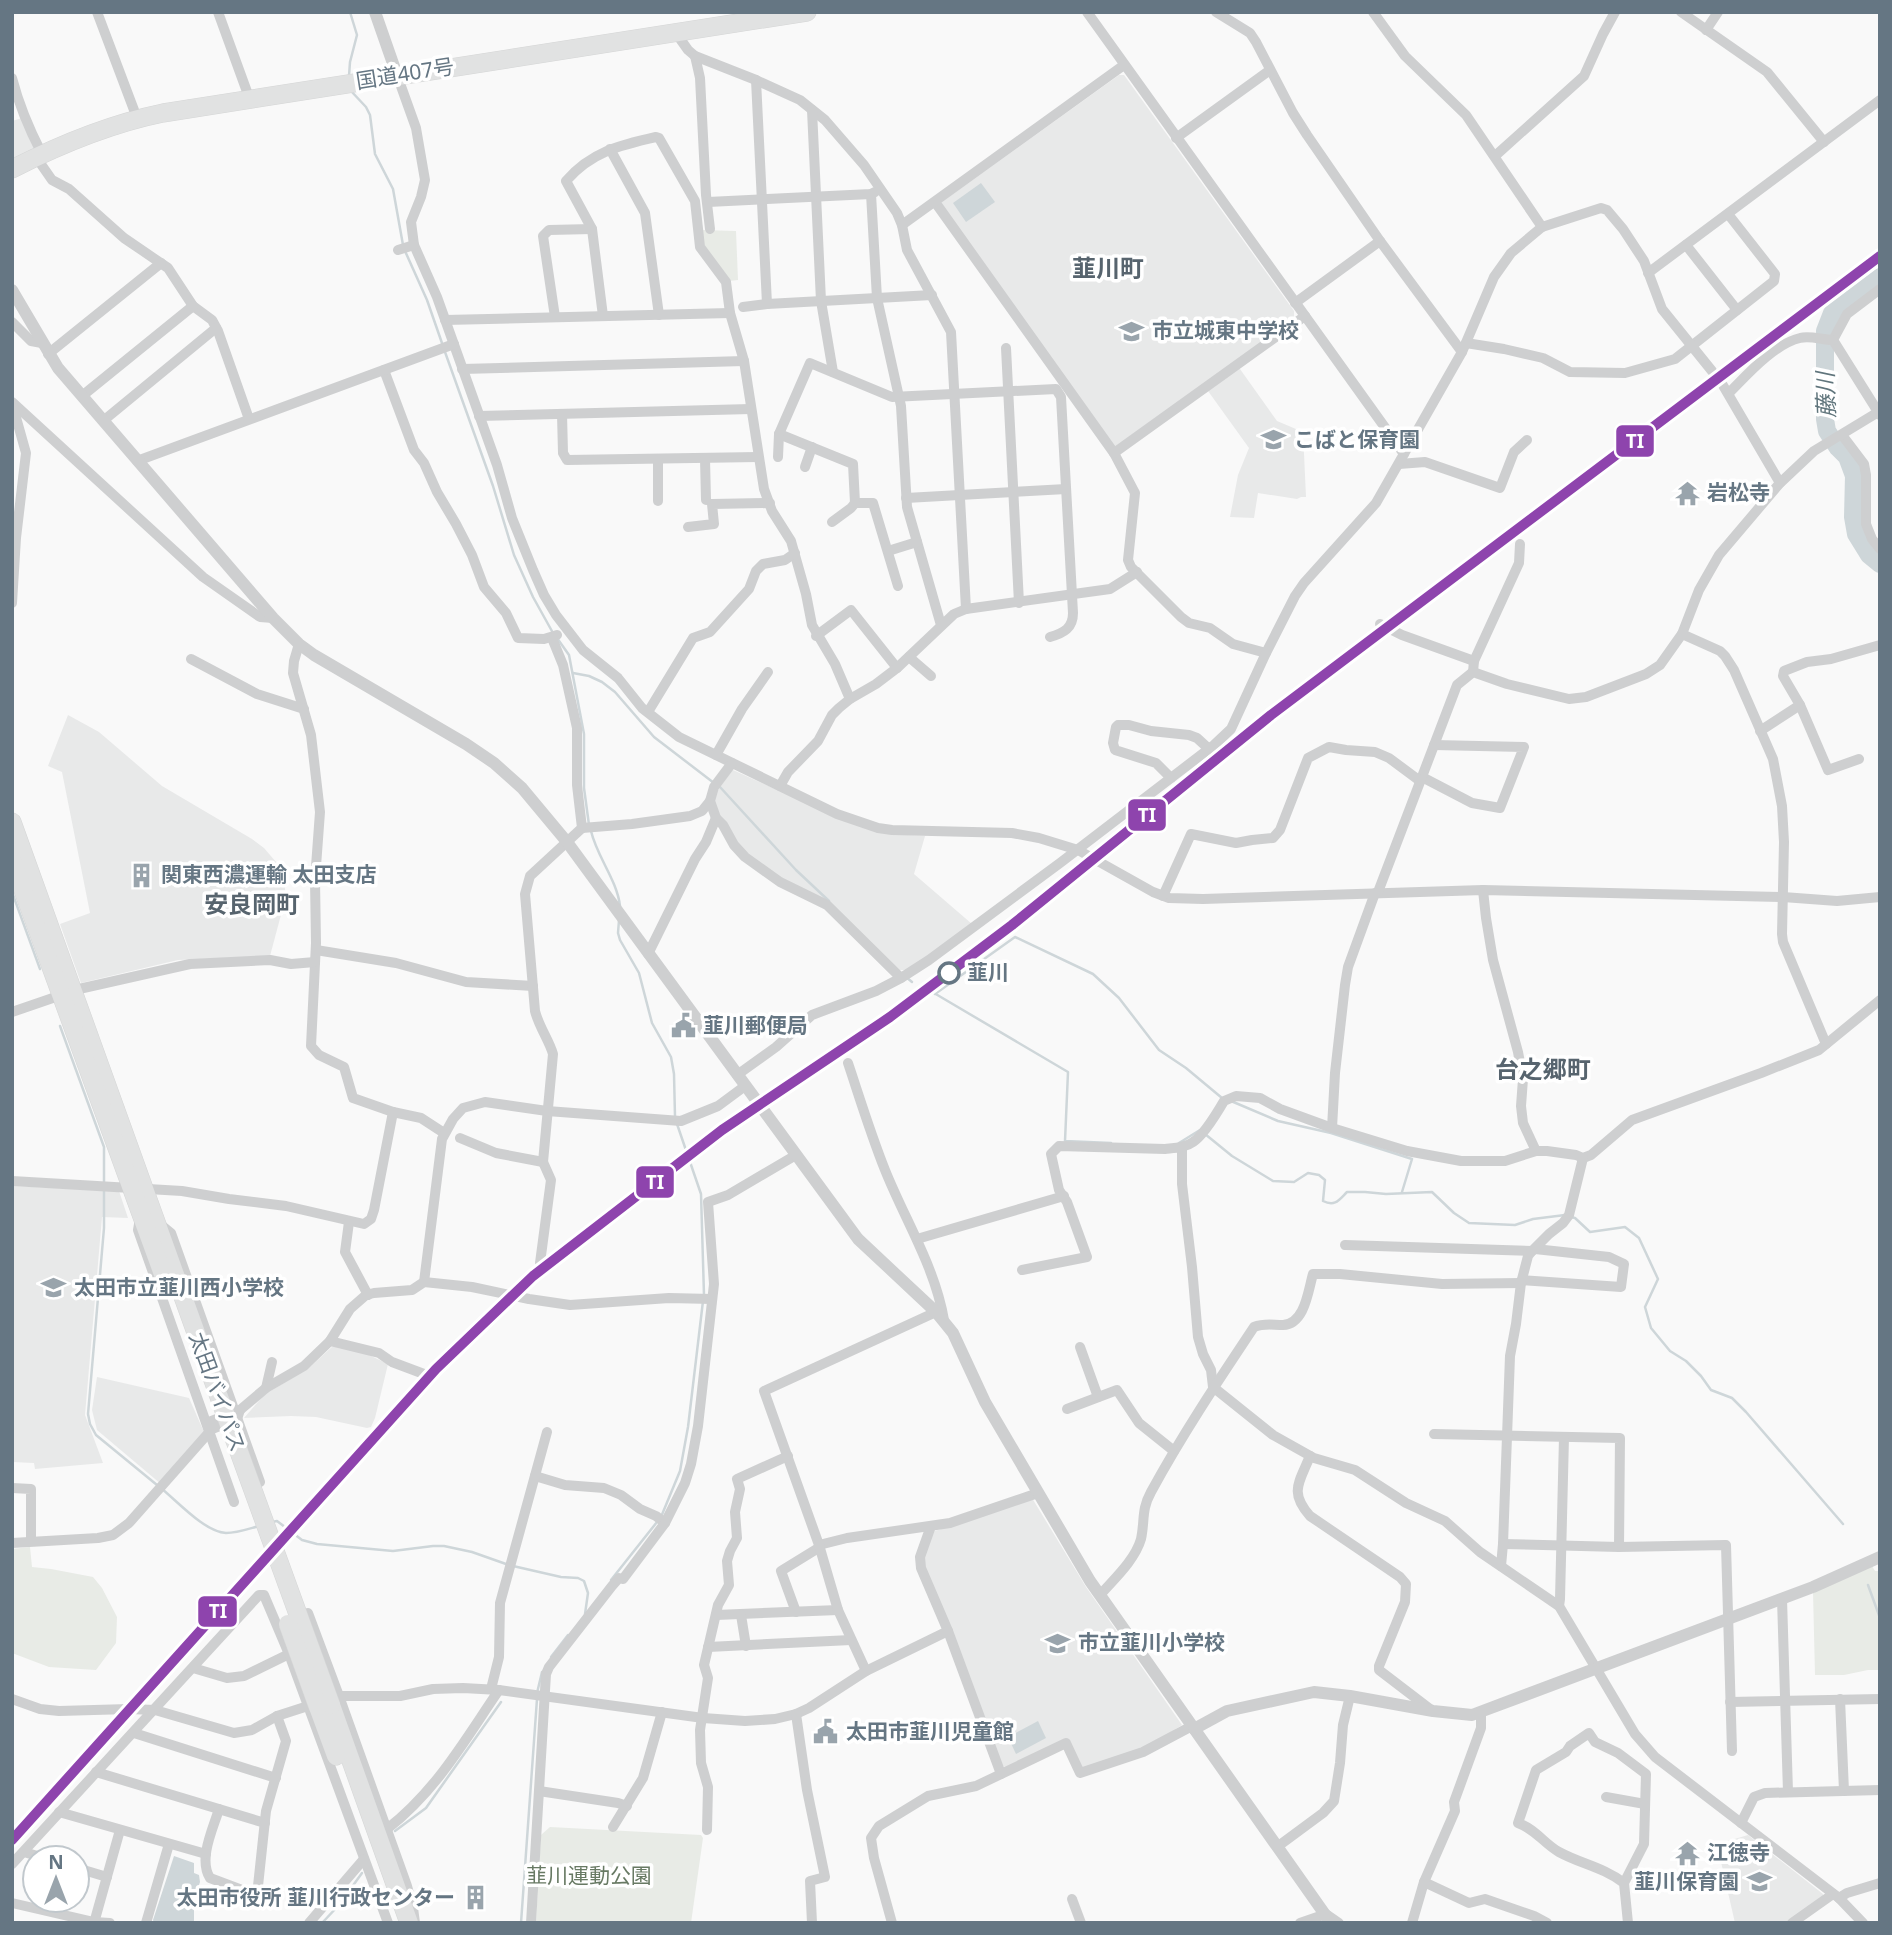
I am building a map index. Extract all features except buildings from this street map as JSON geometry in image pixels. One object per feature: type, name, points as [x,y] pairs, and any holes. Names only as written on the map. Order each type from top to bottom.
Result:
[{"type":"highway","name":"国道407号","points":[[12,169],[84,135],[137,118],[799,13]]},
{"type":"highway","name":"太田バイパス","points":[[12,822],[67,992],[149,1219],[229,1411],[397,1923]]},
{"type":"highway","name":"太田バイパス","points":[[12,860],[67,992]]},
{"type":"highway","name":"太田バイパス","points":[[324,1703],[409,1923]]},
{"type":"street","points":[[97,12],[137,118]]},
{"type":"street","points":[[218,12],[250,100]]},
{"type":"street","points":[[375,12],[416,128],[425,180],[411,222],[412,246],[437,297],[497,465],[512,517],[559,634],[577,728],[577,785],[588,828]]},
{"type":"street","points":[[1087,12],[1305,316],[1402,459],[1425,462],[1500,488],[1514,452],[1527,440]]},
{"type":"street","points":[[1216,12],[1250,33],[1293,113],[1380,242],[1464,348]]},
{"type":"street","points":[[1373,12],[1405,56],[1466,115],[1542,227]]},
{"type":"street","points":[[1495,156],[1584,76],[1615,12]]},
{"type":"street","points":[[1681,12],[1767,72],[1824,142]]},
{"type":"street","points":[[1706,30],[1718,12]]},
{"type":"street","points":[[676,33],[695,56],[800,100],[833,129],[863,165],[875,191],[897,213],[906,250],[951,332],[966,610]]},
{"type":"street","points":[[695,56],[700,78],[710,229]]},
{"type":"street","points":[[902,225],[1124,65]]},
{"type":"street","points":[[1176,138],[1270,70]]},
{"type":"street","points":[[12,78],[39,155],[52,180],[69,189],[124,238],[168,268],[193,306],[212,320],[249,419]]},
{"type":"street","points":[[756,80],[767,304]]},
{"type":"street","points":[[1648,273],[1880,100]]},
{"type":"street","points":[[812,110],[821,301],[833,372]]},
{"type":"street","points":[[603,316],[592,229],[566,181],[577,167],[610,149],[659,138],[695,201],[700,247],[726,282],[730,313],[744,361],[764,488],[769,503],[791,541],[816,636],[835,664],[850,698]]},
{"type":"street","points":[[610,149],[646,213],[659,315]]},
{"type":"street","points":[[708,202],[875,191]]},
{"type":"street","points":[[875,191],[877,298],[901,406],[906,507],[941,625]]},
{"type":"street","points":[[935,202],[1114,453],[1135,494],[1128,559],[1137,572],[1189,623],[1210,628],[1233,644],[1266,653]]},
{"type":"street","points":[[424,1282],[444,1133],[463,1108],[485,1102],[547,1111],[676,1121],[718,1106],[741,1080],[812,1015],[876,991],[939,953],[1078,850],[1231,729],[1295,596],[1376,503],[1464,348],[1493,277],[1511,253],[1542,227],[1601,208],[1607,210],[1644,261],[1662,309],[1712,371]]},
{"type":"street","points":[[1464,348],[1504,349],[1543,358],[1570,372],[1625,373],[1675,359],[1774,281],[1775,274],[1728,214]]},
{"type":"street","points":[[555,317],[543,236],[549,230],[592,229]]},
{"type":"street","points":[[1295,303],[1380,242]]},
{"type":"street","points":[[1686,245],[1737,310]]},
{"type":"street","points":[[398,250],[412,246]]},
{"type":"street","points":[[45,348],[161,263]]},
{"type":"street","points":[[1833,340],[1846,314],[1880,289]]},
{"type":"street","points":[[12,290],[45,348],[82,396],[299,644],[466,744],[523,788],[566,842],[858,1239],[940,1316],[953,1334],[985,1402],[1084,1572],[1277,1847],[1329,1918],[1339,1923]]},
{"type":"street","points":[[743,307],[932,295]]},
{"type":"street","points":[[82,396],[193,306]]},
{"type":"street","points":[[445,320],[730,313]]},
{"type":"street","points":[[1114,453],[1305,316]]},
{"type":"street","points":[[12,322],[31,341],[45,348]]},
{"type":"street","points":[[103,421],[216,328]]},
{"type":"street","points":[[1729,393],[1764,360],[1797,338],[1833,340]]},
{"type":"street","points":[[1380,624],[1507,684],[1569,698],[1586,697],[1646,674],[1660,665],[1682,634],[1699,590],[1719,555],[1780,483],[1814,452],[1879,413],[1833,340]]},
{"type":"street","points":[[137,461],[452,345]]},
{"type":"street","points":[[1006,348],[1019,603]]},
{"type":"street","points":[[463,369],[744,361]]},
{"type":"street","points":[[778,457],[779,434],[810,363],[892,397],[1056,389],[1061,397],[1073,620],[1070,627],[1050,637]]},
{"type":"street","points":[[384,370],[414,450],[424,463],[472,555],[484,587],[506,613],[519,638],[544,639],[559,634]]},
{"type":"street","points":[[1721,382],[1780,483]]},
{"type":"street","points":[[12,402],[26,453],[12,603]]},
{"type":"street","points":[[12,402],[203,577],[260,617],[274,618]]},
{"type":"street","points":[[479,416],[751,409]]},
{"type":"street","points":[[562,414],[563,457],[567,460],[758,457]]},
{"type":"street","points":[[779,434],[853,464],[855,503],[832,522]]},
{"type":"street","points":[[1842,435],[1864,464],[1866,524],[1880,549]]},
{"type":"street","points":[[805,467],[812,447]]},
{"type":"street","points":[[705,458],[706,500]]},
{"type":"street","points":[[658,460],[658,501]]},
{"type":"street","points":[[906,498],[1066,489]]},
{"type":"street","points":[[688,527],[714,524],[712,505],[769,503]]},
{"type":"street","points":[[855,503],[873,503],[898,586]]},
{"type":"street","points":[[888,551],[916,542]]},
{"type":"street","points":[[1332,1128],[1348,967],[1457,685],[1473,666],[1519,563],[1520,544]]},
{"type":"street","points":[[648,712],[693,638],[710,632],[749,589],[756,571],[763,564],[785,560],[795,553]]},
{"type":"street","points":[[780,786],[788,772],[818,741],[832,715],[850,698],[876,684],[897,668],[954,614],[1110,589],[1137,572]]},
{"type":"street","points":[[816,636],[851,610],[897,668]]},
{"type":"street","points":[[559,634],[618,678],[642,708],[679,737],[837,814],[878,828],[1021,834],[1078,850],[1169,898],[1483,890],[1783,897],[1837,901],[1880,897]]},
{"type":"street","points":[[1682,634],[1720,651],[1725,656],[1734,670],[1773,759],[1782,806],[1784,842],[1783,942],[1826,1044]]},
{"type":"street","points":[[299,644],[293,673],[311,735],[320,812],[315,880],[317,910],[311,1046],[319,1055],[344,1067],[352,1098],[421,1118],[444,1133]]},
{"type":"street","points":[[1859,759],[1828,769],[1800,705],[1783,676],[1784,671],[1807,662],[1831,659],[1880,645]]},
{"type":"street","points":[[909,657],[931,676]]},
{"type":"street","points":[[191,659],[257,694],[304,709]]},
{"type":"street","points":[[716,755],[742,709],[768,672]]},
{"type":"street","points":[[1760,731],[1800,705]]},
{"type":"street","points":[[1171,778],[1156,763],[1115,750],[1113,743],[1116,727],[1129,725],[1151,731],[1189,735],[1197,738],[1209,749]]},
{"type":"street","points":[[1163,896],[1191,834],[1236,843],[1273,838],[1280,830],[1308,758],[1327,747],[1376,752],[1421,779],[1472,803],[1500,808],[1524,747],[1434,745]]},
{"type":"street","points":[[540,1263],[551,1180],[543,1162],[553,1054],[539,1027],[535,1012],[526,910],[530,876],[566,842],[588,828],[690,816],[702,811],[710,802],[714,787],[732,763]]},
{"type":"street","points":[[710,802],[716,818],[745,857],[780,882],[827,905],[901,978]]},
{"type":"street","points":[[648,954],[716,818]]},
{"type":"street","points":[[1483,890],[1493,960],[1523,1079],[1523,1123],[1536,1151]]},
{"type":"street","points":[[316,950],[396,963],[466,982],[533,986]]},
{"type":"street","points":[[12,1012],[67,992],[190,964],[270,960],[290,964],[315,962]]},
{"type":"street","points":[[1022,1270],[1087,1257],[1078,1229],[1059,1190],[1051,1154],[1059,1146],[1165,1149],[1182,1147],[1194,1142],[1224,1101],[1236,1096],[1260,1098],[1280,1109],[1332,1128],[1407,1151],[1461,1161],[1505,1161],[1536,1151],[1583,1158],[1591,1155],[1632,1120],[1819,1050],[1880,1000]]},
{"type":"street","points":[[848,1063],[885,1171],[917,1239],[941,1305],[940,1316]]},
{"type":"street","points":[[12,1181],[182,1191],[286,1206],[364,1224],[371,1219],[374,1210],[393,1112]]},
{"type":"street","points":[[460,1138],[496,1153],[543,1162]]},
{"type":"street","points":[[1182,1147],[1182,1184],[1198,1338],[1211,1370],[1213,1387],[1273,1435],[1310,1456],[1355,1470],[1406,1503],[1445,1521],[1480,1552],[1559,1606],[1635,1734],[1655,1757],[1836,1896],[1863,1923]]},
{"type":"street","points":[[531,1923],[546,1674],[612,1586],[619,1578],[622,1579],[637,1561],[685,1483],[691,1464],[698,1426],[706,1299],[713,1284],[708,1202],[728,1195],[796,1155]]},
{"type":"street","points":[[1501,1566],[1510,1356],[1522,1281],[1528,1256],[1569,1215],[1583,1158]]},
{"type":"street","points":[[917,1239],[1064,1196]]},
{"type":"street","points":[[149,1219],[138,1230],[234,1502]]},
{"type":"street","points":[[349,1222],[345,1252],[368,1295]]},
{"type":"street","points":[[1100,1595],[1131,1558],[1141,1539],[1146,1503],[1213,1387],[1254,1327],[1294,1322],[1300,1315],[1313,1274],[1442,1284],[1522,1281],[1621,1287],[1624,1264],[1609,1257],[1533,1250],[1345,1245]]},
{"type":"street","points":[[12,1543],[113,1535],[130,1523],[209,1432],[209,1422],[304,1366],[330,1341],[357,1301],[368,1295],[412,1290],[424,1282],[472,1287],[529,1300],[570,1305],[669,1298],[706,1299]]},
{"type":"street","points":[[866,1671],[838,1610],[819,1546],[764,1391],[940,1316]]},
{"type":"street","points":[[330,1341],[379,1353],[392,1362],[424,1374]]},
{"type":"street","points":[[1080,1347],[1098,1397]]},
{"type":"street","points":[[266,1388],[272,1362]]},
{"type":"street","points":[[1066,1409],[1116,1390],[1139,1423],[1174,1451]]},
{"type":"street","points":[[229,1411],[260,1482]]},
{"type":"street","points":[[387,1829],[417,1804],[439,1779],[495,1690],[500,1603],[547,1432]]},
{"type":"street","points":[[1434,1434],[1620,1438],[1619,1547]]},
{"type":"street","points":[[1559,1606],[1564,1437]]},
{"type":"street","points":[[706,1830],[708,1787],[701,1763],[700,1730],[708,1678],[704,1665],[718,1605],[729,1585],[727,1561],[737,1538],[735,1512],[740,1489],[737,1479],[788,1456]]},
{"type":"street","points":[[1310,1456],[1297,1492],[1297,1500],[1302,1508],[1400,1577],[1406,1584],[1405,1602],[1379,1670],[1433,1711]]},
{"type":"street","points":[[535,1476],[565,1485],[604,1488],[621,1494],[640,1509],[661,1520]]},
{"type":"street","points":[[12,1488],[31,1489],[31,1541]]},
{"type":"street","points":[[796,1612],[781,1572],[819,1546],[847,1538],[950,1523],[1038,1493]]},
{"type":"street","points":[[931,1526],[920,1557],[921,1568],[948,1631],[1001,1774]]},
{"type":"street","points":[[1503,1544],[1619,1547],[1726,1545],[1731,1751]]},
{"type":"street","points":[[892,1923],[874,1858],[871,1838],[875,1831],[887,1820],[928,1796],[976,1786],[1066,1743],[1080,1773],[1143,1752],[1221,1713],[1314,1692],[1433,1711],[1472,1715],[1481,1713],[1782,1599],[1880,1557]]},
{"type":"street","points":[[30,1844],[259,1595],[264,1595],[289,1654],[324,1703],[387,1829],[407,1886],[415,1923]]},
{"type":"street","points":[[1782,1599],[1788,1792]]},
{"type":"street","points":[[716,1615],[838,1610]]},
{"type":"street","points":[[308,1613],[324,1703],[364,1859],[388,1923]]},
{"type":"street","points":[[741,1615],[746,1646]]},
{"type":"street","points":[[12,1699],[40,1709],[59,1711],[155,1710],[233,1733],[252,1730],[277,1716],[324,1703],[400,1696],[433,1689],[463,1688],[703,1718],[745,1721],[775,1719],[809,1708],[866,1671],[948,1631]]},
{"type":"street","points":[[708,1647],[851,1640]]},
{"type":"street","points":[[194,1668],[227,1678],[244,1676],[289,1654]]},
{"type":"street","points":[[1277,1847],[1324,1813],[1334,1801],[1343,1725],[1350,1696]]},
{"type":"street","points":[[1840,1699],[1844,1791]]},
{"type":"street","points":[[1730,1702],[1880,1699]]},
{"type":"street","points":[[613,1827],[643,1778],[662,1713]]},
{"type":"street","points":[[1412,1923],[1424,1882],[1455,1811],[1454,1802],[1481,1728],[1481,1713]]},
{"type":"street","points":[[796,1714],[807,1790],[825,1877],[810,1881],[812,1923]]},
{"type":"street","points":[[219,1809],[206,1854],[207,1873],[210,1878],[250,1893],[255,1891],[258,1886],[266,1811],[286,1741],[277,1716]]},
{"type":"street","points":[[134,1733],[276,1778]]},
{"type":"street","points":[[1624,1883],[1611,1873],[1558,1851],[1530,1828],[1518,1823],[1536,1770],[1566,1752],[1589,1733],[1595,1742],[1618,1753],[1646,1774],[1644,1844],[1624,1883],[1628,1923]]},
{"type":"street","points":[[1642,1772],[1655,1757]]},
{"type":"street","points":[[96,1772],[265,1823]]},
{"type":"street","points":[[1741,1823],[1754,1797],[1765,1793],[1880,1790]]},
{"type":"street","points":[[539,1791],[618,1802],[627,1806]]},
{"type":"street","points":[[1606,1797],[1645,1804]]},
{"type":"street","points":[[59,1812],[206,1854]]},
{"type":"street","points":[[94,1922],[120,1830]]},
{"type":"street","points":[[146,1923],[169,1844]]},
{"type":"street","points":[[309,1923],[364,1859]]},
{"type":"street","points":[[91,1872],[107,1877]]},
{"type":"street","points":[[1424,1882],[1469,1903],[1485,1899],[1547,1923]]},
{"type":"street","points":[[1792,1923],[1836,1896],[1880,1883]]},
{"type":"street","points":[[1072,1899],[1081,1923]]},
{"type":"street","points":[[12,1903],[94,1922],[110,1923]]},
{"type":"street","points":[[1300,1923],[1329,1918]]},
{"type":"shaded area","points":[[1119,75],[1124,75],[1294,311],[1294,319],[1116,446],[1112,446],[941,206],[942,202]]},
{"type":"shaded area","points":[[22,118],[35,148],[12,160],[12,121]]},
{"type":"shaded area","points":[[981,183],[995,202],[966,222],[953,203]]},
{"type":"shaded area","name":"こばと保育園","points":[[1238,369],[1277,421],[1303,432],[1306,497],[1297,499],[1258,493],[1254,518],[1230,517],[1238,475],[1249,448],[1208,391]]},
{"type":"shaded area","points":[[68,715],[99,732],[162,786],[252,839],[276,862],[283,875],[286,896],[270,956],[178,960],[81,983],[60,924],[90,913],[62,772],[48,766]]},
{"type":"shaded area","points":[[733,770],[890,834],[925,836],[914,874],[972,924],[906,970],[897,970],[830,904],[783,881],[741,850],[718,813],[713,799],[728,772]]},
{"type":"shaded area","name":"太田市立韮川西小学校","points":[[12,1186],[119,1191],[128,1218],[102,1217],[85,1415],[103,1463],[35,1469],[34,1463],[12,1462]]},
{"type":"shaded area","points":[[333,1346],[367,1354],[388,1364],[371,1427],[316,1417],[244,1418],[264,1395],[310,1367]]},
{"type":"shaded area","points":[[97,1377],[189,1398],[204,1432],[161,1484],[97,1430],[92,1410]]},
{"type":"shaded area","points":[[1032,1498],[1086,1587],[1182,1725],[1142,1750],[1082,1770],[1067,1740],[1006,1767],[1001,1766],[924,1567],[924,1557],[932,1532]]},
{"type":"shaded area","points":[[1038,1721],[1046,1738],[1016,1754],[1008,1737]]},
{"type":"shaded area","points":[[1748,1835],[1823,1894],[1823,1897],[1787,1923],[1735,1923],[1721,1862],[1732,1860],[1728,1841]]},
{"type":"shaded area","points":[[174,1856],[194,1863],[194,1873],[199,1875],[200,1882],[194,1900],[194,1923],[154,1923],[153,1920]]},
{"type":"green space","points":[[702,230],[736,231],[738,280],[729,281],[704,245]]},
{"type":"green space","points":[[30,1547],[32,1567],[93,1577],[102,1588],[117,1617],[116,1643],[96,1670],[49,1667],[12,1653],[12,1549]]},
{"type":"green space","points":[[1872,1566],[1880,1573],[1880,1670],[1844,1675],[1815,1675],[1813,1592]]},
{"type":"green space","name":"韮川運動公園","points":[[550,1827],[701,1835],[703,1838],[691,1923],[536,1923],[541,1835]]},
{"type":"waterway","points":[[349,76],[357,35],[350,12]]},
{"type":"waterway","points":[[351,91],[370,115],[375,154],[393,189],[403,245]]},
{"type":"waterway","points":[[405,251],[427,300],[443,346]]},
{"type":"waterway","name":"藤川","points":[[1880,277],[1832,313],[1825,331],[1827,431],[1847,457],[1854,476],[1853,517],[1856,534],[1869,555],[1880,564]]},
{"type":"waterway","points":[[445,352],[493,486],[514,555],[553,633]]},
{"type":"waterway","points":[[557,638],[569,655],[584,734],[584,788],[589,825]]},
{"type":"waterway","points":[[573,673],[589,676],[615,692],[654,737],[714,783]]},
{"type":"waterway","points":[[720,787],[796,870],[829,901]]},
{"type":"waterway","points":[[591,831],[615,887],[620,906]]},
{"type":"waterway","points":[[12,892],[40,969]]},
{"type":"waterway","points":[[619,920],[620,940],[639,973],[652,1023],[671,1057],[675,1117]]},
{"type":"waterway","points":[[935,994],[1015,937],[1093,974],[1119,998],[1159,1050],[1222,1098]]},
{"type":"waterway","points":[[906,977],[912,982]]},
{"type":"waterway","points":[[934,993],[1068,1072],[1065,1141],[1111,1143]]},
{"type":"waterway","points":[[60,1026],[104,1147],[104,1183]]},
{"type":"waterway","points":[[1231,1101],[1278,1121],[1331,1133],[1412,1159],[1402,1192]]},
{"type":"waterway","points":[[677,1124],[701,1194],[704,1295]]},
{"type":"waterway","points":[[1179,1143],[1200,1130]]},
{"type":"waterway","points":[[1205,1134],[1232,1156],[1273,1181],[1294,1182],[1308,1173],[1319,1175],[1325,1180],[1323,1201],[1327,1203],[1336,1202],[1347,1192],[1432,1192],[1469,1223],[1515,1225],[1533,1219],[1565,1215]]},
{"type":"waterway","points":[[104,1190],[104,1228],[88,1414],[96,1435],[157,1485]]},
{"type":"waterway","points":[[1571,1217],[1590,1232],[1625,1227],[1639,1238],[1658,1279],[1645,1307],[1651,1328],[1670,1351],[1686,1361],[1701,1376],[1711,1390],[1732,1398],[1746,1412],[1843,1524]]},
{"type":"waterway","points":[[661,1517],[680,1471],[703,1301]]},
{"type":"waterway","points":[[162,1489],[209,1528],[226,1533],[259,1526]]},
{"type":"waterway","points":[[272,1522],[277,1521],[302,1540],[317,1544],[393,1551],[444,1546],[506,1564]]},
{"type":"waterway","points":[[611,1580],[657,1522]]},
{"type":"waterway","points":[[513,1566],[584,1581],[588,1593],[585,1614]]},
{"type":"waterway","points":[[1868,1585],[1880,1618]]},
{"type":"waterway","points":[[551,1657],[568,1635]]},
{"type":"waterway","points":[[537,1693],[542,1672]]},
{"type":"waterway","points":[[521,1923],[537,1699]]},
{"type":"waterway","points":[[395,1831],[426,1808],[501,1702]]},
{"type":"waterway","points":[[322,1923],[362,1873]]},
{"type":"transit line","name":"TI","points":[[12,1840],[436,1369],[533,1276],[722,1130],[890,1017],[1012,925],[1271,715],[1880,256]]},
{"type":"place","name":"市立城東中学校","points":[[1132,331]]},
{"type":"place","name":"こばと保育園","points":[[1274,440]]},
{"type":"place","name":"岩松寺","points":[[1687,493]]},
{"type":"place","name":"関東西濃運輸 太田支店","points":[[141,875]]},
{"type":"place","name":"韮川","points":[[949,973]]},
{"type":"place","name":"韮川郵便局","points":[[683,1026]]},
{"type":"place","name":"太田市立韮川西小学校","points":[[54,1288]]},
{"type":"place","name":"市立韮川小学校","points":[[1058,1643]]},
{"type":"place","name":"太田市韮川児童館","points":[[826,1732]]},
{"type":"place","name":"江徳寺","points":[[1687,1853]]},
{"type":"place","name":"韮川保育園","points":[[1759,1882]]},
{"type":"place","name":"太田市役所 韮川行政センター","points":[[475,1898]]},
{"type":"district","name":"韮川町","points":[[1108,269]]},
{"type":"district","name":"安良岡町","points":[[252,905]]},
{"type":"district","name":"台之郷町","points":[[1543,1070]]}]
